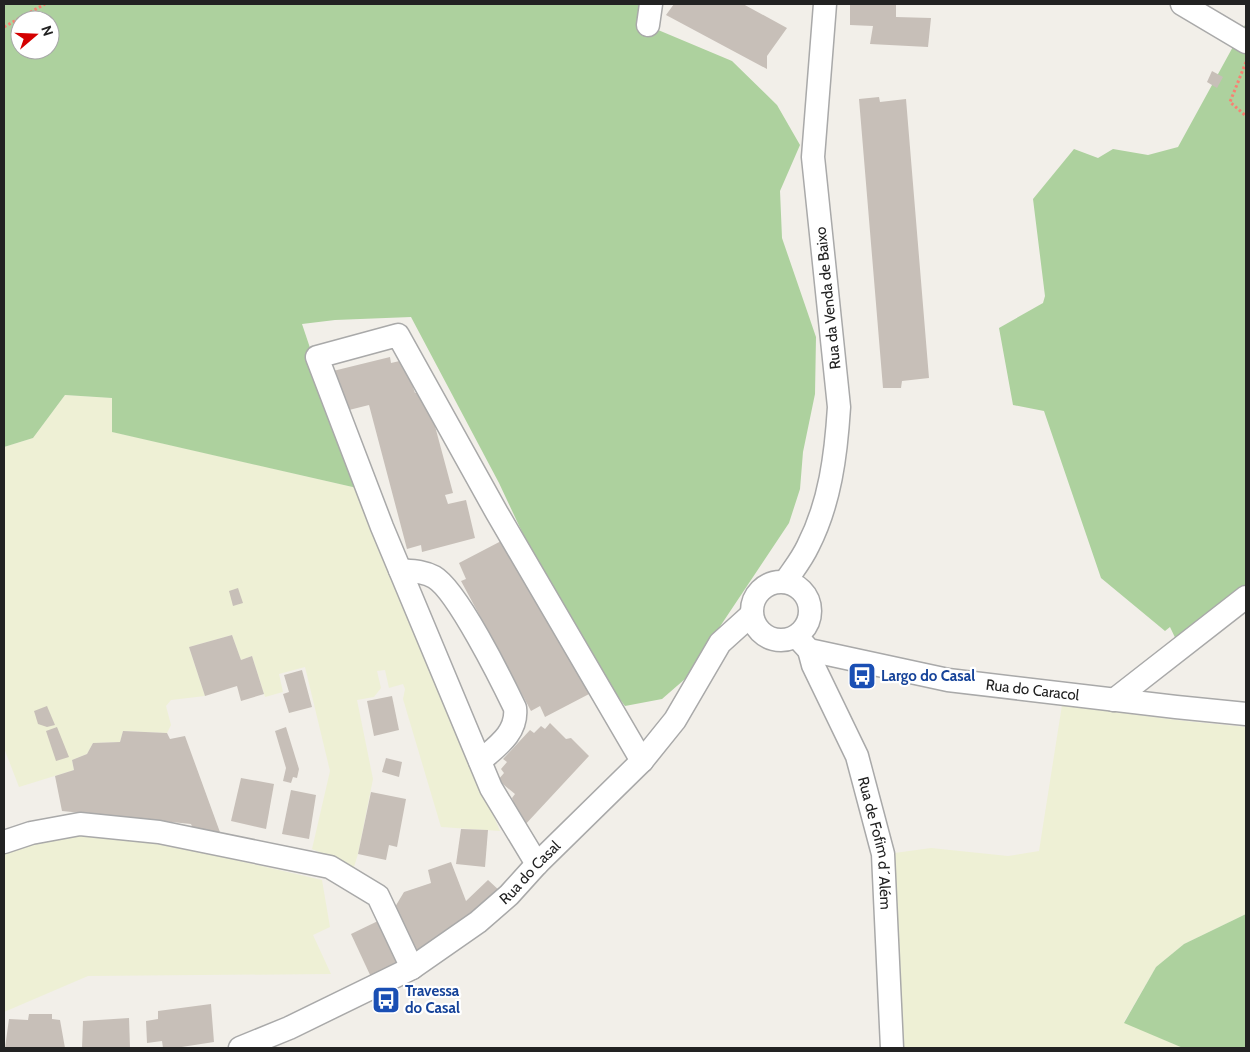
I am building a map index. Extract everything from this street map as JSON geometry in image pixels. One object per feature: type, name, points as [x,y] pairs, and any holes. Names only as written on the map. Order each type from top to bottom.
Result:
[{"type":"street","points":[[1182,4],[1246,42]]},
{"type":"street","name":"Rua da Venda de Baixo","points":[[785,582],[808,547],[828,496],[837,438],[839,407],[814,157],[823,5]]},
{"type":"street","points":[[537,864],[491,788],[382,527],[317,357],[398,335],[497,513],[642,761]]},
{"type":"street","points":[[400,570],[423,572],[435,577],[445,585],[463,613],[515,708],[516,717],[508,736],[480,761]]},
{"type":"street","points":[[785,582],[793,584],[807,597],[810,608],[809,619],[803,631],[803,643],[788,640],[775,641],[765,637],[757,629],[751,615],[755,596],[761,589],[772,583],[785,582]]},
{"type":"street","points":[[1114,700],[1246,597]]},
{"type":"street","name":"Rua do Casal","points":[[240,1048],[289,1028],[412,968],[484,916],[509,895],[537,864],[642,761],[675,720],[720,643],[751,615]]},
{"type":"street","name":"Rua do Caracol","points":[[803,643],[948,680],[1246,714]]},
{"type":"street","name":"Rua de Fofim d´Além","points":[[803,643],[857,756],[883,854],[892,1048]]},
{"type":"street","points":[[4,842],[31,833],[80,824],[159,832],[330,867],[378,896],[412,968]]},
{"type":"path","points":[[4,27],[45,4]]},
{"type":"path","points":[[1246,62],[1230,102],[1246,116]]},
{"type":"green space","points":[[4,4],[656,4],[651,27],[732,61],[777,105],[800,145],[780,191],[782,238],[816,337],[815,394],[803,452],[800,489],[789,523],[685,679],[662,699],[625,706],[569,632],[499,483],[411,317],[335,320],[302,324],[357,488],[112,432],[112,398],[65,395],[33,438],[4,447]]},
{"type":"green space","points":[[1246,23],[1246,597],[1180,648],[1170,627],[1165,631],[1101,578],[1044,411],[1013,405],[999,328],[1043,303],[1045,296],[1033,199],[1074,149],[1098,158],[1113,149],[1148,155],[1178,147]]},
{"type":"green space","points":[[65,395],[113,398],[113,432],[357,488],[500,831],[441,827],[403,699],[405,689],[403,684],[389,688],[385,670],[377,671],[381,688],[374,697],[357,700],[373,779],[354,867],[312,849],[330,771],[305,667],[279,674],[283,692],[265,697],[252,656],[241,660],[232,635],[189,647],[205,696],[171,700],[166,706],[171,725],[167,733],[123,731],[120,742],[93,743],[87,754],[72,760],[74,770],[19,787],[4,748],[4,447],[33,438]]},
{"type":"green space","points":[[1062,705],[1246,727],[1246,914],[1184,944],[1156,967],[1124,1022],[1183,1048],[882,1048],[878,1003],[880,855],[931,848],[1008,856],[1039,851]]},
{"type":"green space","points":[[73,833],[125,838],[218,856],[322,880],[330,927],[313,935],[331,974],[88,976],[4,1012],[4,852]]},
{"type":"green space","points":[[1246,914],[1246,1048],[1183,1048],[1124,1023],[1156,967],[1184,944]]},
{"type":"building","points":[[674,4],[743,4],[787,28],[767,56],[767,69],[666,15]]},
{"type":"building","points":[[850,4],[896,4],[896,17],[931,18],[928,47],[870,44],[873,26],[850,25]]},
{"type":"building","points":[[1212,71],[1223,77],[1217,88],[1207,82]]},
{"type":"building","points":[[879,97],[880,102],[906,99],[929,378],[902,381],[901,388],[883,388],[859,99]]},
{"type":"building","points":[[390,357],[391,363],[404,360],[415,393],[425,389],[453,493],[445,495],[448,504],[466,500],[475,538],[422,552],[421,545],[407,549],[369,405],[345,411],[333,371]]},
{"type":"building","points":[[505,539],[591,693],[545,717],[540,706],[531,711],[461,581],[466,579],[459,563]]},
{"type":"building","points":[[238,588],[243,603],[233,606],[229,591]]},
{"type":"building","points":[[232,635],[241,660],[252,656],[264,694],[241,701],[237,686],[205,696],[189,647]]},
{"type":"building","points":[[302,670],[312,707],[289,713],[283,694],[289,692],[284,675]]},
{"type":"building","points":[[392,696],[399,730],[374,736],[367,701]]},
{"type":"building","points":[[47,706],[55,725],[47,727],[38,724],[34,711]]},
{"type":"building","points":[[550,723],[566,739],[571,738],[589,756],[523,827],[512,798],[515,794],[498,780],[504,773],[501,769],[507,762],[503,759],[530,730],[534,733],[541,726],[545,729]]},
{"type":"building","points":[[57,727],[69,757],[56,761],[46,731]]},
{"type":"building","points":[[286,727],[299,769],[297,778],[293,777],[291,783],[283,781],[286,768],[275,731]]},
{"type":"building","points":[[123,731],[167,733],[170,739],[185,736],[221,835],[193,829],[191,824],[62,811],[55,776],[74,770],[72,760],[87,754],[93,743],[120,742]]},
{"type":"building","points":[[386,758],[402,762],[399,777],[382,772]]},
{"type":"building","points":[[241,778],[274,784],[266,829],[231,821]]},
{"type":"building","points":[[291,790],[316,795],[309,839],[282,834]]},
{"type":"building","points":[[371,792],[406,799],[397,847],[389,845],[386,860],[358,854]]},
{"type":"building","points":[[461,829],[488,830],[485,867],[456,864]]},
{"type":"building","points":[[451,862],[466,901],[488,880],[501,892],[413,955],[395,907],[404,892],[431,883],[428,870]]},
{"type":"building","points":[[380,920],[400,961],[371,977],[351,934]]},
{"type":"building","points":[[211,1004],[214,1042],[175,1048],[163,1048],[162,1041],[147,1043],[146,1021],[158,1019],[158,1011]]},
{"type":"building","points":[[29,1014],[52,1014],[52,1019],[60,1020],[65,1048],[5,1048],[9,1019],[28,1020]]},
{"type":"building","points":[[129,1018],[130,1048],[82,1048],[83,1021]]},
{"type":"place","name":"Largo do Casal","points":[[862,676]]},
{"type":"place","name":"Travessa do Casal","points":[[386,1000]]}]
